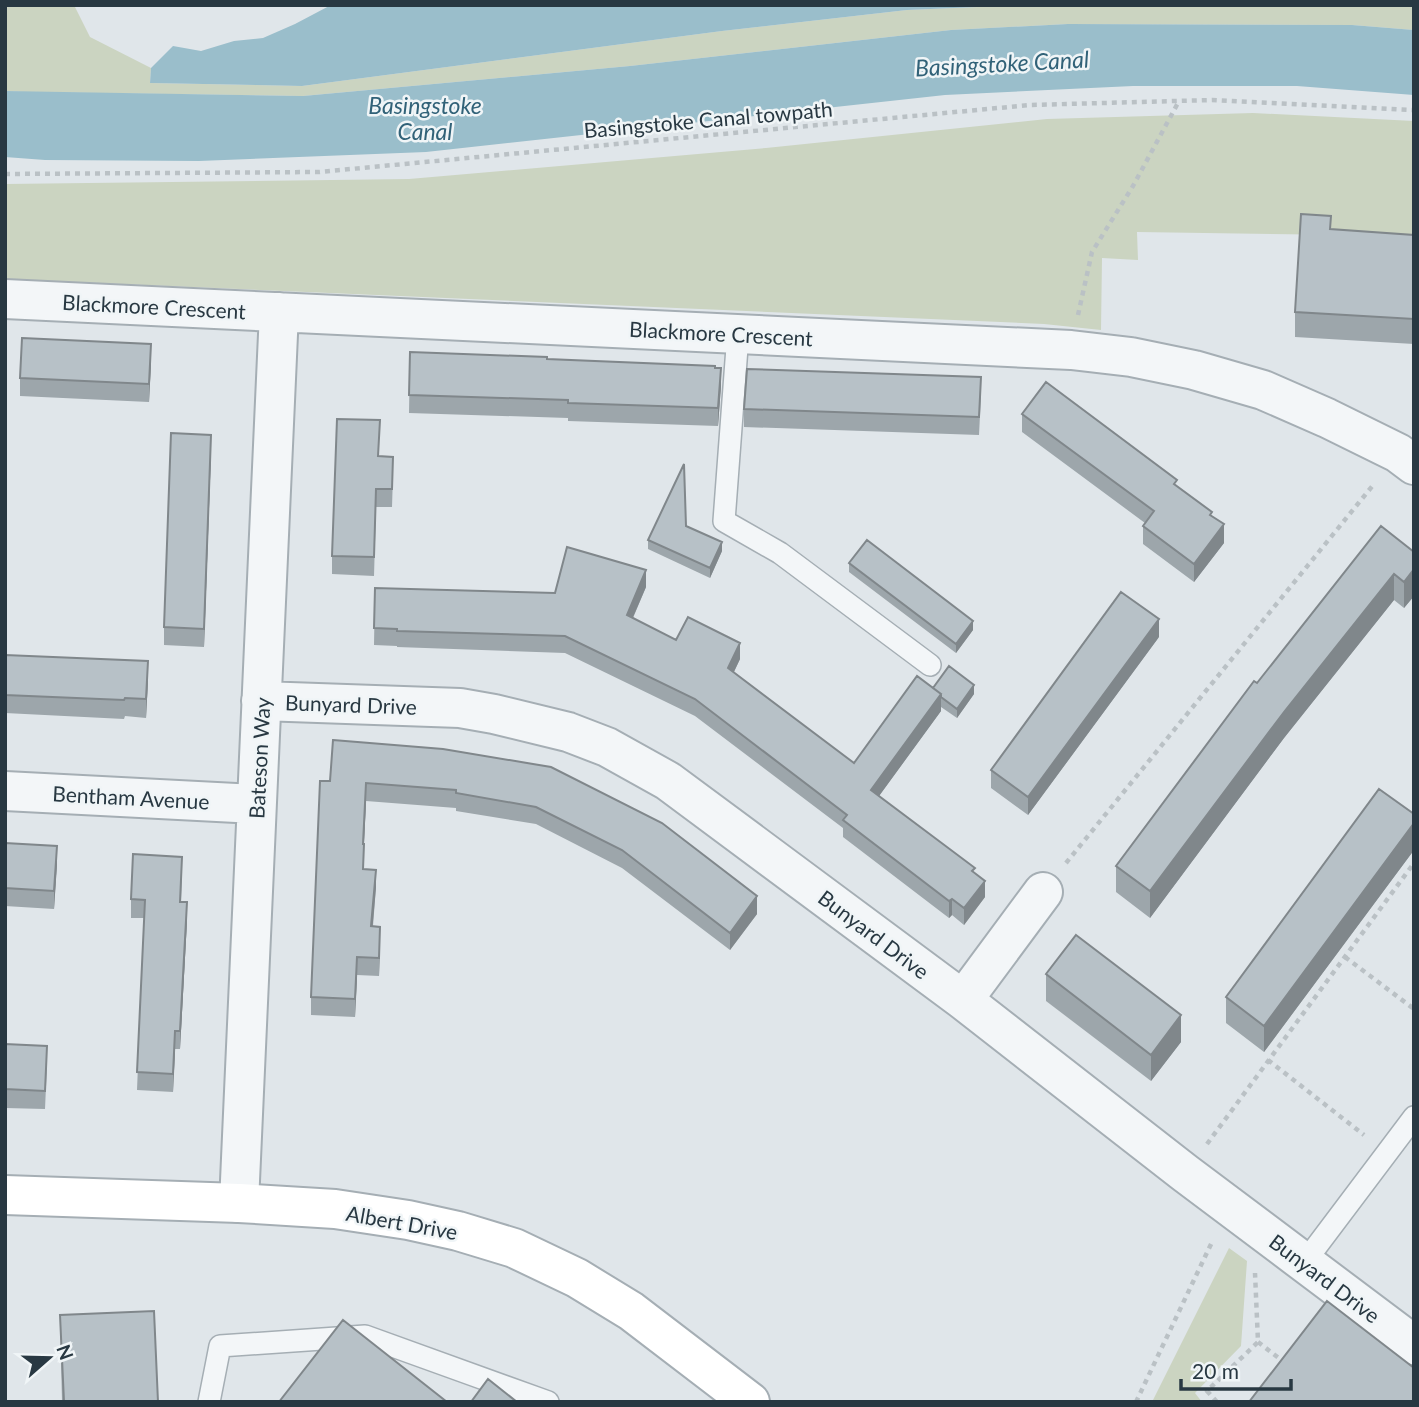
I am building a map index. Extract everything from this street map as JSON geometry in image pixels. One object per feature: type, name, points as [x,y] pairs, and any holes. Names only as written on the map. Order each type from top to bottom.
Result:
[{"type":"street","name":"Blackmore Crescent","points":[[5,299],[1071,350],[1131,357],[1194,370],[1263,390],[1326,418],[1406,459]]},
{"type":"street","name":"Bateson Way","points":[[239,1203],[279,312]]},
{"type":"street","name":"Bunyard Drive","points":[[261,701],[460,708],[568,732],[607,747],[668,781],[963,1000],[1185,1173],[1414,1345]]},
{"type":"street","name":"Bentham Avenue","points":[[5,791],[256,804]]},
{"type":"street","points":[[963,1000],[1043,892]]},
{"type":"street","name":"Albert Drive","points":[[5,1195],[335,1209],[458,1231],[514,1248],[577,1278],[631,1311],[750,1402]]},
{"type":"lane","points":[[737,334],[724,520],[780,553],[930,666]]},
{"type":"lane","points":[[1304,1263],[1414,1117]]},
{"type":"lane","points":[[209,1402],[220,1346],[365,1336],[548,1402]]},
{"type":"path","name":"Basingstoke Canal towpath","points":[[5,174],[319,172],[1030,105],[1212,100],[1414,110]]},
{"type":"path","points":[[1071,350],[1092,253],[1133,186],[1179,101]]},
{"type":"path","points":[[1043,892],[1406,459]]},
{"type":"path","points":[[1185,1173],[1414,863]]},
{"type":"path","points":[[1345,957],[1414,1009]]},
{"type":"path","points":[[1268,1060],[1387,1153]]},
{"type":"path","points":[[1241,1215],[1258,1342],[1290,1367]]},
{"type":"path","points":[[1136,1402],[1241,1215]]},
{"type":"path","points":[[1217,1402],[1207,1391],[1258,1342]]},
{"type":"green space","points":[[5,5],[74,5],[90,37],[151,68],[150,83],[302,86],[722,31],[907,10],[1024,5],[1414,5],[1414,30],[1352,25],[1068,24],[951,30],[630,66],[303,96],[24,92],[5,91]]},
{"type":"green space","points":[[1253,113],[1414,121],[1414,254],[1347,235],[1137,232],[1138,260],[1102,258],[1101,330],[1044,324],[5,279],[5,184],[409,179],[766,148],[1047,119]]},
{"type":"green space","points":[[1229,1248],[1247,1261],[1241,1346],[1195,1393],[1202,1402],[1152,1402]]},
{"type":"water","points":[[331,5],[1024,5],[907,10],[722,31],[302,86],[150,83],[151,68],[173,46],[201,51],[234,41],[263,38]]},
{"type":"water","name":"Basingstoke Canal","points":[[1068,24],[1352,25],[1414,30],[1414,95],[1297,86],[1133,86],[945,95],[426,152],[199,161],[45,160],[5,157],[5,91],[303,96],[630,66],[951,30]]},
{"type":"building","points":[[1301,214],[1331,216],[1330,229],[1414,235],[1414,319],[1295,312]]},
{"type":"building","points":[[22,338],[151,344],[149,384],[20,378]]},
{"type":"building","points":[[410,352],[715,366],[721,368],[718,408],[409,395]]},
{"type":"building","points":[[747,369],[981,377],[979,417],[744,409]]},
{"type":"building","points":[[1046,382],[1177,480],[1174,484],[1224,524],[1194,564],[1143,526],[1154,511],[1022,414]]},
{"type":"building","points":[[337,419],[380,420],[378,456],[393,457],[392,489],[376,489],[374,557],[332,556]]},
{"type":"building","points":[[171,433],[211,435],[204,629],[164,627]]},
{"type":"building","points":[[684,464],[686,526],[722,542],[710,568],[648,540]]},
{"type":"building","points":[[1381,526],[1414,552],[1414,569],[1404,582],[1394,574],[1284,712],[1150,891],[1116,866],[1254,681],[1257,683]]},
{"type":"building","points":[[867,540],[973,621],[956,644],[849,563]]},
{"type":"building","points":[[567,547],[646,570],[627,615],[676,640],[688,617],[740,643],[728,668],[854,763],[917,676],[941,694],[871,790],[975,868],[972,871],[985,881],[964,908],[952,899],[949,901],[843,820],[847,815],[695,699],[565,636],[374,628],[375,588],[555,593]]},
{"type":"building","points":[[1121,592],[1159,619],[1028,797],[991,770]]},
{"type":"building","points":[[5,655],[148,661],[146,699],[5,695]]},
{"type":"building","points":[[949,666],[974,685],[957,709],[933,688]]},
{"type":"building","points":[[333,740],[443,749],[551,767],[662,823],[757,896],[730,933],[622,850],[536,807],[456,793],[456,790],[366,783],[363,869],[376,870],[371,926],[380,927],[379,958],[357,957],[355,999],[311,997],[320,781],[330,781]]},
{"type":"building","points":[[1379,789],[1414,814],[1414,823],[1264,1026],[1226,997]]},
{"type":"building","points":[[5,843],[57,846],[54,891],[5,888]]},
{"type":"building","points":[[133,854],[182,857],[180,902],[187,902],[180,1031],[175,1031],[173,1074],[137,1072],[145,900],[131,899]]},
{"type":"building","points":[[1076,935],[1181,1015],[1151,1055],[1046,974]]},
{"type":"building","points":[[5,1044],[47,1046],[45,1091],[5,1089]]},
{"type":"building","points":[[1327,1301],[1414,1368],[1414,1402],[1249,1402]]},
{"type":"building","points":[[154,1311],[158,1402],[64,1402],[60,1315]]},
{"type":"building","points":[[343,1320],[447,1402],[279,1402]]},
{"type":"building","points":[[488,1379],[517,1402],[471,1402]]}]
